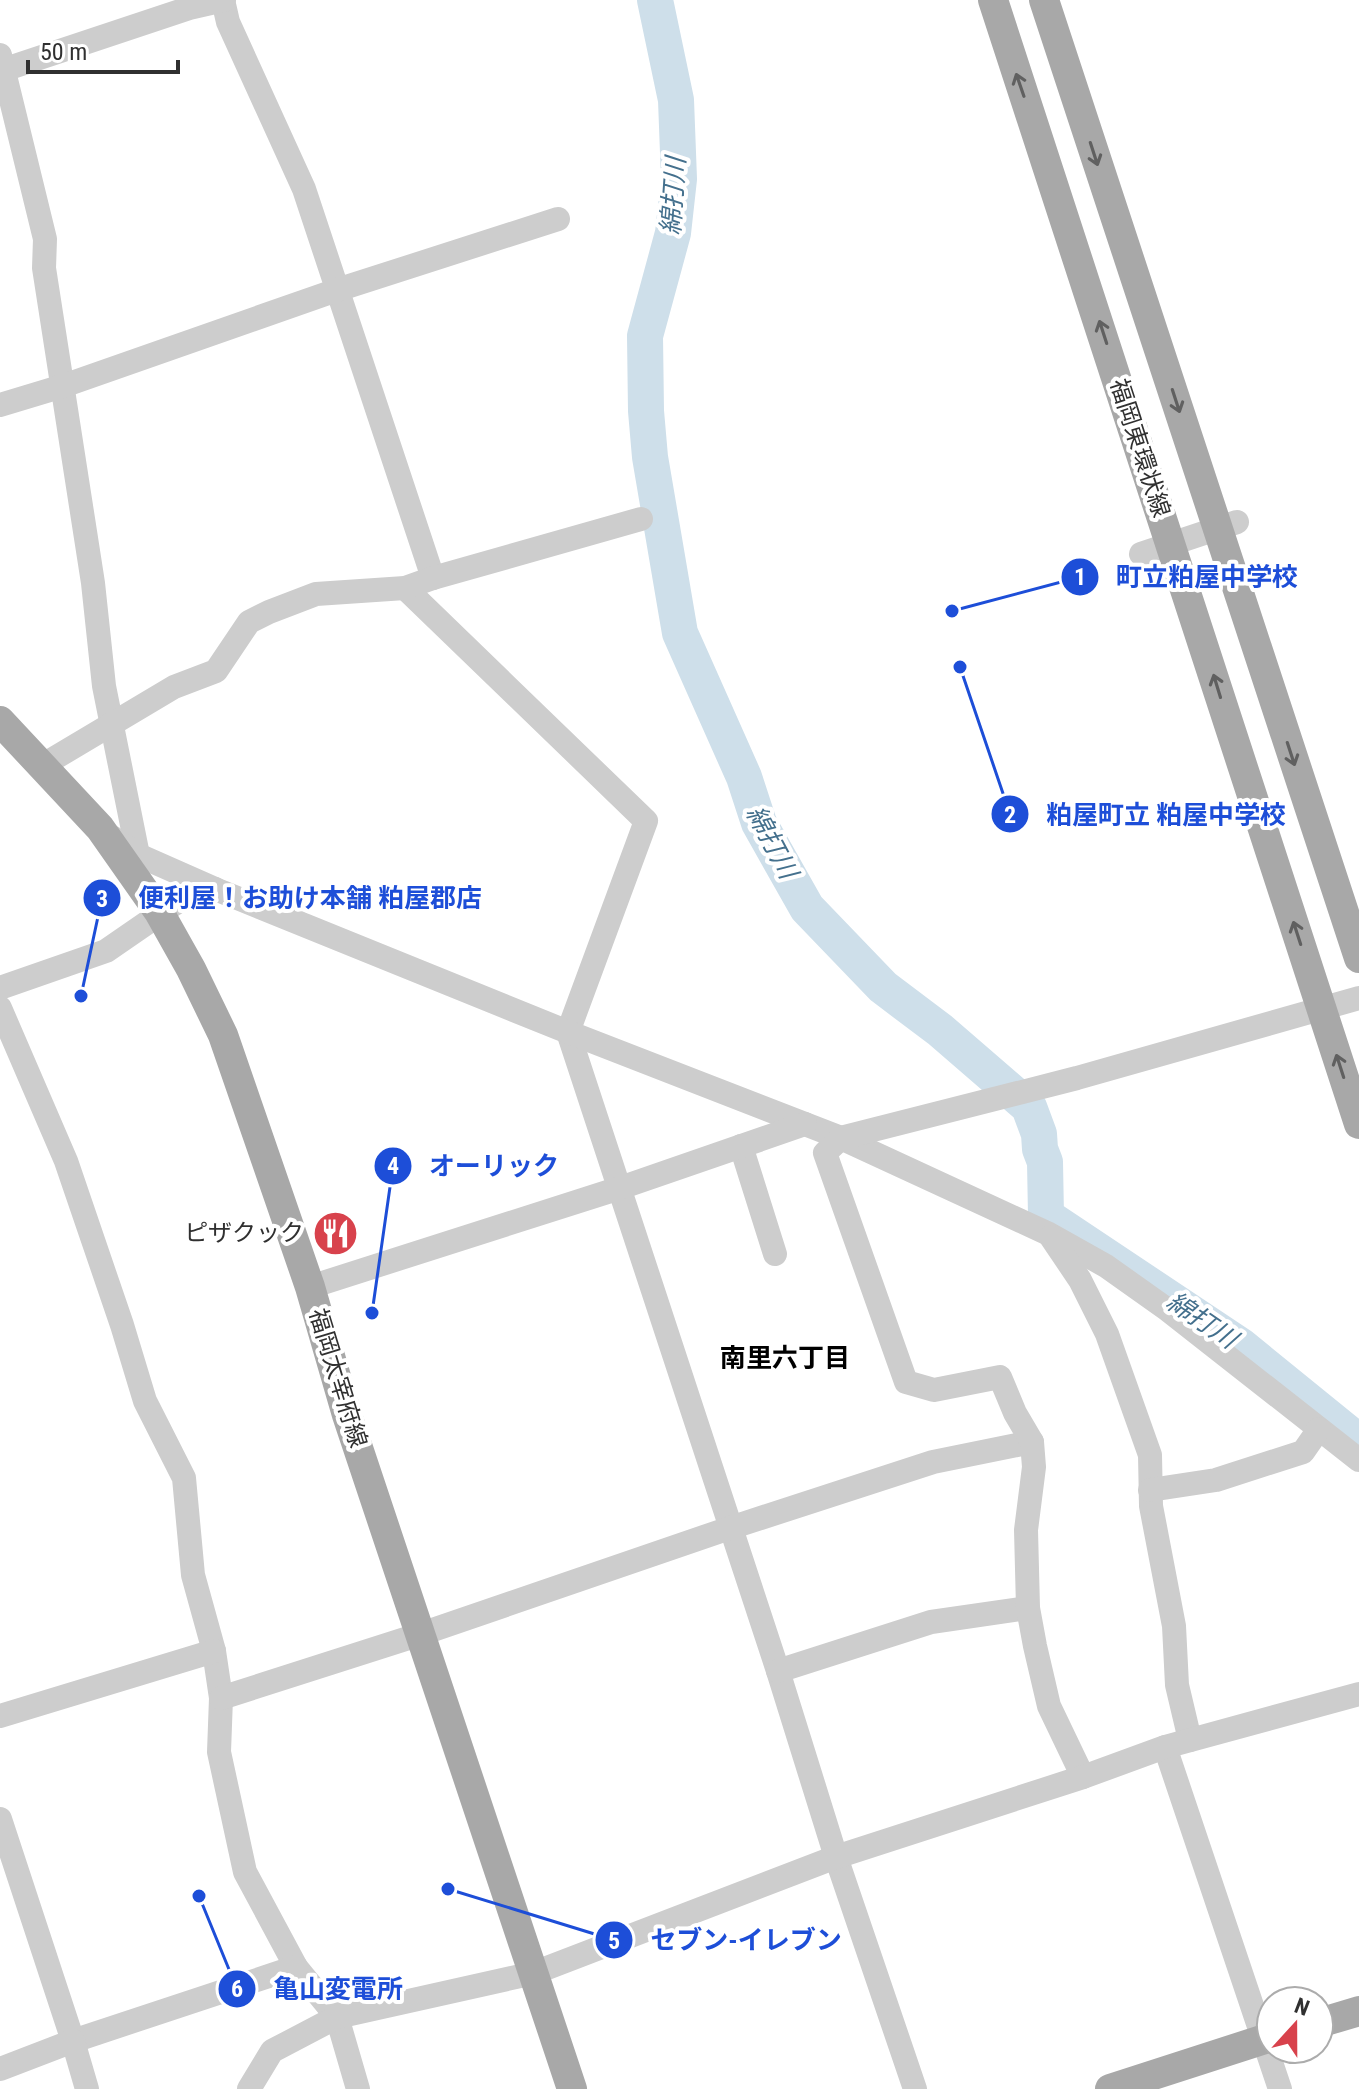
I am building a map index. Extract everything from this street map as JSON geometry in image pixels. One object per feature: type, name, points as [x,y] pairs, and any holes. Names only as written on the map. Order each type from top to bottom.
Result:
[{"type":"main road","name":"福岡東環状線","points":[[993,0],[1359,1124]]},
{"type":"main road","name":"福岡東環状線","points":[[1044,0],[1359,958]]},
{"type":"main road","name":"福岡太宰府線","points":[[0,721],[100,828],[159,912],[223,1035],[310,1287],[347,1415],[572,2089]]},
{"type":"main road","points":[[1335,2018],[1359,2011]]},
{"type":"main road","points":[[1110,2089],[1255,2042]]},
{"type":"street","points":[[138,855],[104,686],[93,583],[44,268],[45,239],[1,65],[224,0],[228,22],[304,189],[433,578]]},
{"type":"street","points":[[0,405],[337,290],[558,219]]},
{"type":"street","points":[[43,765],[174,687],[216,671],[249,622],[269,612],[316,594],[405,588],[641,519]]},
{"type":"street","points":[[1141,554],[1237,522]]},
{"type":"street","points":[[405,588],[646,821],[568,1032],[836,1857],[915,2089]]},
{"type":"street","points":[[100,828],[138,855],[215,889],[568,1032],[841,1138],[1049,1234],[1106,1266],[1168,1310],[1359,1460]]},
{"type":"street","points":[[0,988],[106,951],[180,900],[215,889]]},
{"type":"street","points":[[1083,1777],[1049,1706],[1028,1608],[1026,1530],[1034,1467],[1032,1442],[1015,1413],[1000,1377],[934,1390],[906,1382],[825,1153],[841,1138],[1027,1091],[1359,998]]},
{"type":"street","points":[[0,1008],[66,1161],[145,1401],[184,1478],[193,1575],[214,1651],[221,1698],[219,1752],[245,1872],[296,1967],[337,2017],[358,2089]]},
{"type":"street","points":[[310,1287],[620,1188],[805,1124]]},
{"type":"street","points":[[741,1146],[775,1254]]},
{"type":"street","points":[[1049,1234],[1080,1280],[1107,1334],[1150,1455],[1151,1506],[1174,1626],[1177,1685],[1190,1740]]},
{"type":"street","points":[[1150,1490],[1216,1480],[1303,1452],[1319,1429]]},
{"type":"street","points":[[221,1698],[933,1462],[1032,1442]]},
{"type":"street","points":[[778,1671],[931,1622],[1028,1608]]},
{"type":"street","points":[[0,1716],[214,1651]]},
{"type":"street","points":[[249,2089],[272,2051],[337,2017],[534,1973],[836,1857],[1083,1777],[1165,1747],[1359,1694]]},
{"type":"street","points":[[1165,1747],[1255,2001]]},
{"type":"street","points":[[0,1819],[87,2089]]},
{"type":"street","points":[[0,2069],[73,2041],[296,1967]]},
{"type":"street","points":[[1274,2065],[1280,2089]]},
{"type":"waterway","name":"綿打川","points":[[655,0],[676,100],[679,179],[673,233],[645,336],[650,457],[680,633],[744,777],[759,823],[807,908],[883,987],[940,1030],[1029,1107],[1045,1162],[1046,1216],[1241,1346],[1359,1442]]},
{"type":"place","name":"町立粕屋中学校","points":[[952,611]]},
{"type":"place","name":"粕屋町立 粕屋中学校","points":[[960,667]]},
{"type":"place","name":"便利屋！お助け本舗 粕屋郡店","points":[[81,996]]},
{"type":"place","name":"ピザクック","points":[[335,1233]]},
{"type":"place","name":"オーリック","points":[[372,1313]]},
{"type":"place","name":"セブン-イレブン","points":[[448,1889]]},
{"type":"place","name":"亀山変電所","points":[[199,1896]]},
{"type":"district","name":"南里六丁目","points":[[785,1358]]}]
